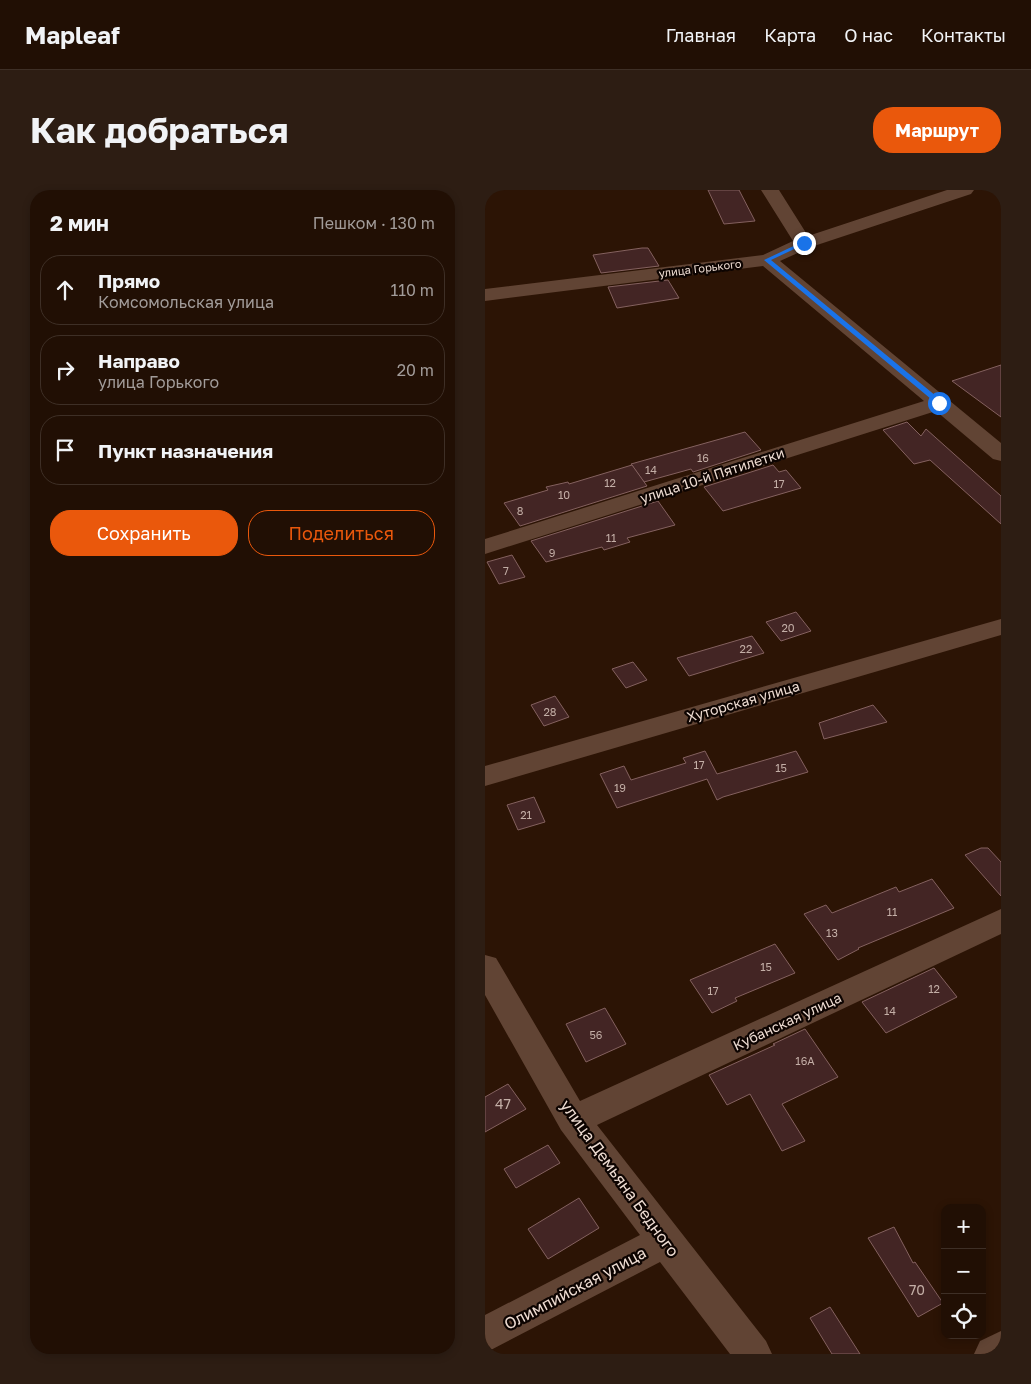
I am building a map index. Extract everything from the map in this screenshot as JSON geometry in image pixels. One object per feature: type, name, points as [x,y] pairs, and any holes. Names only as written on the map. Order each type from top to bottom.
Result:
[{"type":"street","points":[[770,190],[804,243]]},
{"type":"street","name":"улица Горького","points":[[485,295],[767,260],[804,243],[965,190]]},
{"type":"street","points":[[767,260],[1001,454]]},
{"type":"street","name":"улица 10-й Пятилетки","points":[[485,547],[939,403]]},
{"type":"street","name":"Хуторская улица","points":[[485,776],[1001,627]]},
{"type":"street","name":"Кубанская улица","points":[[573,1120],[1001,922]]},
{"type":"street","name":"улица Демьяна Бедного","points":[[485,967],[573,1120],[753,1354]]},
{"type":"street","name":"Олимпийская улица","points":[[485,1335],[665,1241]]},
{"type":"street","points":[[993,1354],[1001,1349]]},
{"type":"building","points":[[708,190],[739,190],[755,221],[724,224]]},
{"type":"building","points":[[648,248],[659,266],[601,273],[593,255]]},
{"type":"building","points":[[668,280],[679,298],[617,308],[608,287]]},
{"type":"building","points":[[1001,365],[1001,417],[952,381]]},
{"type":"building","points":[[907,422],[921,436],[926,429],[1001,496],[1001,524],[930,460],[914,464],[883,430]]},
{"type":"building","points":[[745,432],[761,450],[693,472],[691,469],[644,482],[631,464]]},
{"type":"building","points":[[632,465],[647,486],[520,526],[504,503],[548,490],[546,487],[568,482],[569,484]]},
{"type":"building","points":[[773,465],[779,472],[786,470],[801,488],[723,511],[704,487]]},
{"type":"building","points":[[658,501],[675,525],[627,538],[630,542],[604,550],[602,547],[546,562],[531,541]]},
{"type":"building","points":[[512,555],[525,577],[499,584],[487,562]]},
{"type":"building","points":[[796,612],[811,631],[781,641],[766,622]]},
{"type":"building","points":[[752,636],[764,653],[689,676],[677,658]]},
{"type":"building","points":[[633,662],[647,680],[626,688],[612,669]]},
{"type":"building","points":[[555,696],[569,717],[544,726],[531,705]]},
{"type":"building","points":[[873,705],[887,722],[824,739],[819,723]]},
{"type":"building","points":[[705,751],[717,774],[796,751],[808,772],[717,800],[707,779],[617,808],[600,774],[624,766],[631,780],[686,763],[683,758]]},
{"type":"building","points":[[534,797],[545,822],[518,830],[507,805]]},
{"type":"building","points":[[981,848],[988,848],[1001,862],[1001,896],[965,855]]},
{"type":"building","points":[[932,879],[954,908],[858,948],[838,960],[804,914],[826,905],[832,913],[896,887],[899,892]]},
{"type":"building","points":[[775,944],[795,973],[735,998],[737,1001],[712,1013],[690,980]]},
{"type":"building","points":[[934,968],[957,997],[886,1033],[862,1002]]},
{"type":"building","points":[[605,1008],[626,1044],[586,1062],[566,1024]]},
{"type":"building","points":[[805,1029],[838,1077],[782,1104],[805,1141],[782,1151],[750,1094],[727,1105],[709,1075]]},
{"type":"building","points":[[508,1084],[526,1109],[485,1132],[485,1097]]},
{"type":"building","points":[[548,1145],[560,1163],[516,1188],[504,1169]]},
{"type":"building","points":[[579,1198],[599,1228],[548,1259],[528,1229]]},
{"type":"building","points":[[894,1227],[913,1263],[915,1262],[941,1300],[941,1304],[918,1317],[868,1238]]},
{"type":"building","points":[[830,1307],[860,1354],[832,1354],[810,1318]]},
{"type":"route","points":[[804,243],[767,260],[939,403]]}]
